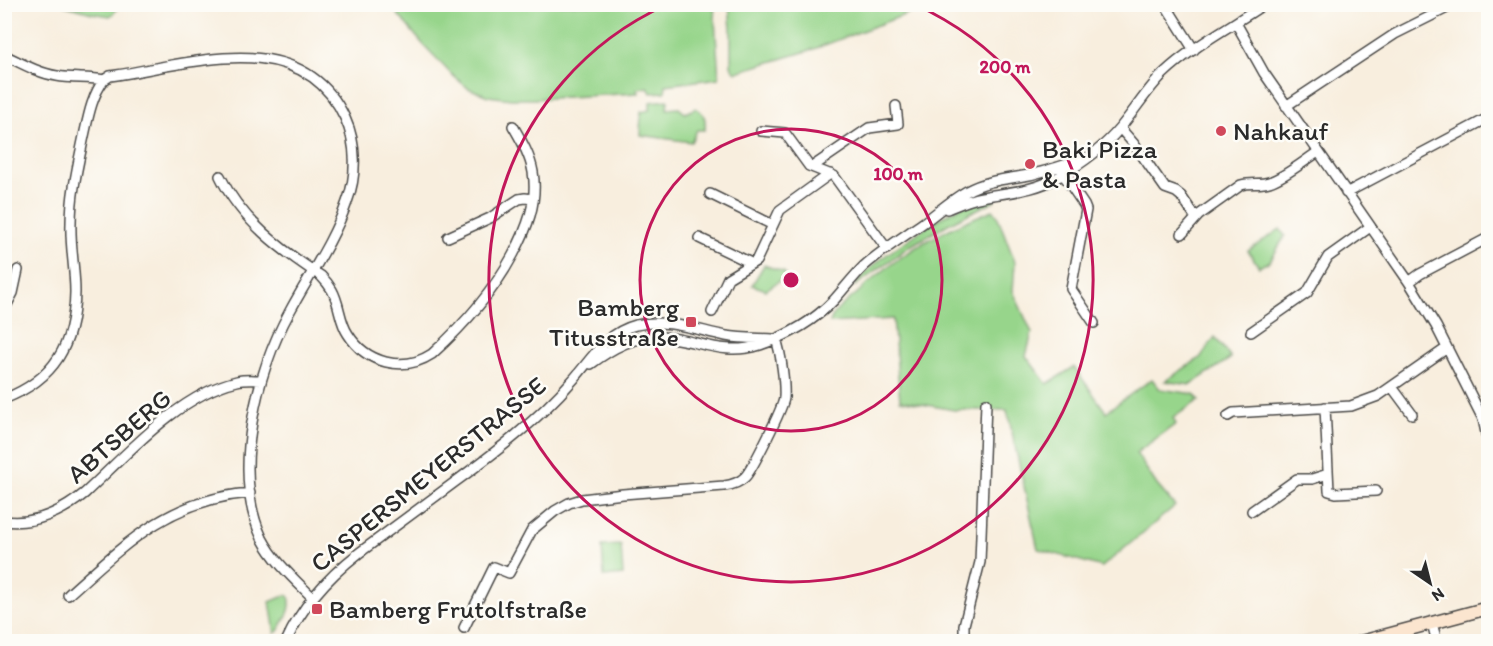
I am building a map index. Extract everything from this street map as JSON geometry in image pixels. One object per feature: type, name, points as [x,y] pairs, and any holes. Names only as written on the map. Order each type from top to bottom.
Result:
[{"type":"street","points":[[1165,4],[1194,50]]},
{"type":"street","name":"CASPERSMEYERSTRASSE","points":[[934,214],[968,200],[1041,186],[1063,174],[1107,142],[1163,74],[1194,50],[1264,4]]},
{"type":"street","points":[[1286,106],[1395,34],[1455,4]]},
{"type":"street","points":[[1236,23],[1258,64],[1409,282],[1436,326],[1486,418],[1488,441]]},
{"type":"street","points":[[4,55],[34,70],[57,76],[104,80]]},
{"type":"street","points":[[4,399],[21,392],[50,370],[68,339],[74,299],[71,220],[75,177],[87,122],[98,88],[104,80],[110,76],[196,60],[230,57],[254,57],[276,61],[293,66],[310,75],[334,100],[351,131],[355,164],[352,184],[342,216],[281,328],[261,380],[249,442],[250,493],[256,521],[267,545],[312,597]]},
{"type":"street","points":[[812,167],[869,128],[898,124],[896,106]]},
{"type":"street","points":[[1346,193],[1488,118]]},
{"type":"street","points":[[220,176],[227,191],[249,218],[277,244],[321,276],[333,291],[347,334],[363,351],[382,362],[404,364],[418,362],[432,354],[473,314],[502,275],[527,228],[533,199],[533,172],[522,140],[513,126]]},
{"type":"street","points":[[1120,128],[1165,188],[1181,196],[1196,218]]},
{"type":"street","points":[[761,131],[785,133],[809,166],[834,176],[887,249]]},
{"type":"street","points":[[1182,234],[1196,218],[1241,185],[1266,183],[1277,179],[1318,152]]},
{"type":"street","name":"CASPERSMEYERSTRASSE","points":[[582,370],[613,348],[633,340],[661,337],[730,350],[752,347],[776,339],[809,322],[822,312],[860,271],[947,203],[970,189],[1086,158]]},
{"type":"street","points":[[712,312],[728,278],[756,261],[780,210],[830,174]]},
{"type":"street","points":[[1063,174],[1086,210],[1071,289],[1094,323]]},
{"type":"street","points":[[710,194],[773,225]]},
{"type":"street","points":[[448,237],[490,218],[519,199],[533,199]]},
{"type":"street","points":[[1251,332],[1307,293],[1328,256],[1370,227]]},
{"type":"street","points":[[699,238],[751,263]]},
{"type":"street","points":[[1409,282],[1488,238]]},
{"type":"street","points":[[4,310],[13,293],[18,270]]},
{"type":"street","name":"CASPERSMEYERSTRASSE","points":[[286,642],[312,597],[353,558],[519,434],[549,408],[597,351],[615,334],[646,323],[661,323],[741,338],[776,339]]},
{"type":"street","points":[[464,628],[494,567],[509,573],[532,530],[569,503],[582,499],[623,494],[732,485],[743,478],[752,467],[784,400],[779,347],[776,339]]},
{"type":"street","points":[[1228,416],[1233,413],[1351,406],[1378,396],[1447,348]]},
{"type":"street","name":"ABTSBERG","points":[[4,521],[28,521],[42,518],[62,509],[85,494],[159,425],[184,406],[227,384],[239,380],[261,380]]},
{"type":"street","points":[[1392,387],[1412,414]]},
{"type":"street","points":[[964,642],[964,625],[980,562],[986,403]]},
{"type":"street","points":[[1325,407],[1329,491],[1336,493],[1376,491]]},
{"type":"street","points":[[1252,511],[1297,479],[1312,479],[1328,474]]},
{"type":"street","points":[[68,595],[139,535],[171,514],[225,495],[250,493]]},
{"type":"street","points":[[1361,642],[1488,608]]},
{"type":"street","points":[[1432,623],[1437,642]]},
{"type":"green space","points":[[729,4],[926,5],[814,49],[737,72],[731,65]]},
{"type":"green space","points":[[63,5],[119,5],[110,16]]},
{"type":"green space","points":[[390,5],[714,5],[719,78],[666,85],[665,92],[651,93],[648,87],[637,89],[638,93],[533,99],[488,96],[468,88],[451,74]]},
{"type":"green space","points":[[668,100],[667,109],[679,108],[685,113],[696,108],[703,115],[705,130],[697,130],[691,142],[640,135],[641,112],[650,110],[650,102]]},
{"type":"green space","points":[[993,198],[994,201],[910,246],[854,285],[886,255],[935,221],[962,206]]},
{"type":"green space","points":[[993,210],[1015,262],[1013,291],[1032,333],[1026,356],[1047,384],[1074,367],[1106,412],[1152,379],[1160,389],[1194,394],[1199,400],[1173,418],[1176,424],[1136,453],[1157,485],[1175,506],[1102,567],[1038,549],[1007,410],[954,410],[900,400],[893,319],[830,323],[839,308],[897,260],[944,232]]},
{"type":"green space","points":[[1280,229],[1285,236],[1270,261],[1259,267],[1248,251]]},
{"type":"green space","points":[[764,265],[784,272],[786,276],[766,290],[752,285]]},
{"type":"green space","points":[[1215,337],[1231,358],[1190,385],[1165,381],[1200,358]]},
{"type":"green space","points":[[621,545],[623,575],[604,577],[602,546]]},
{"type":"green space","points":[[286,595],[289,596],[290,601],[289,610],[275,633],[270,602]]},
{"type":"place","name":"Nahkauf","points":[[1221,131]]},
{"type":"place","name":"Baki Pizza & Pasta","points":[[1030,164]]},
{"type":"place","name":"Bamberg Titusstraße","points":[[691,322]]},
{"type":"place","name":"Bamberg Frutolfstraße","points":[[317,609]]}]
